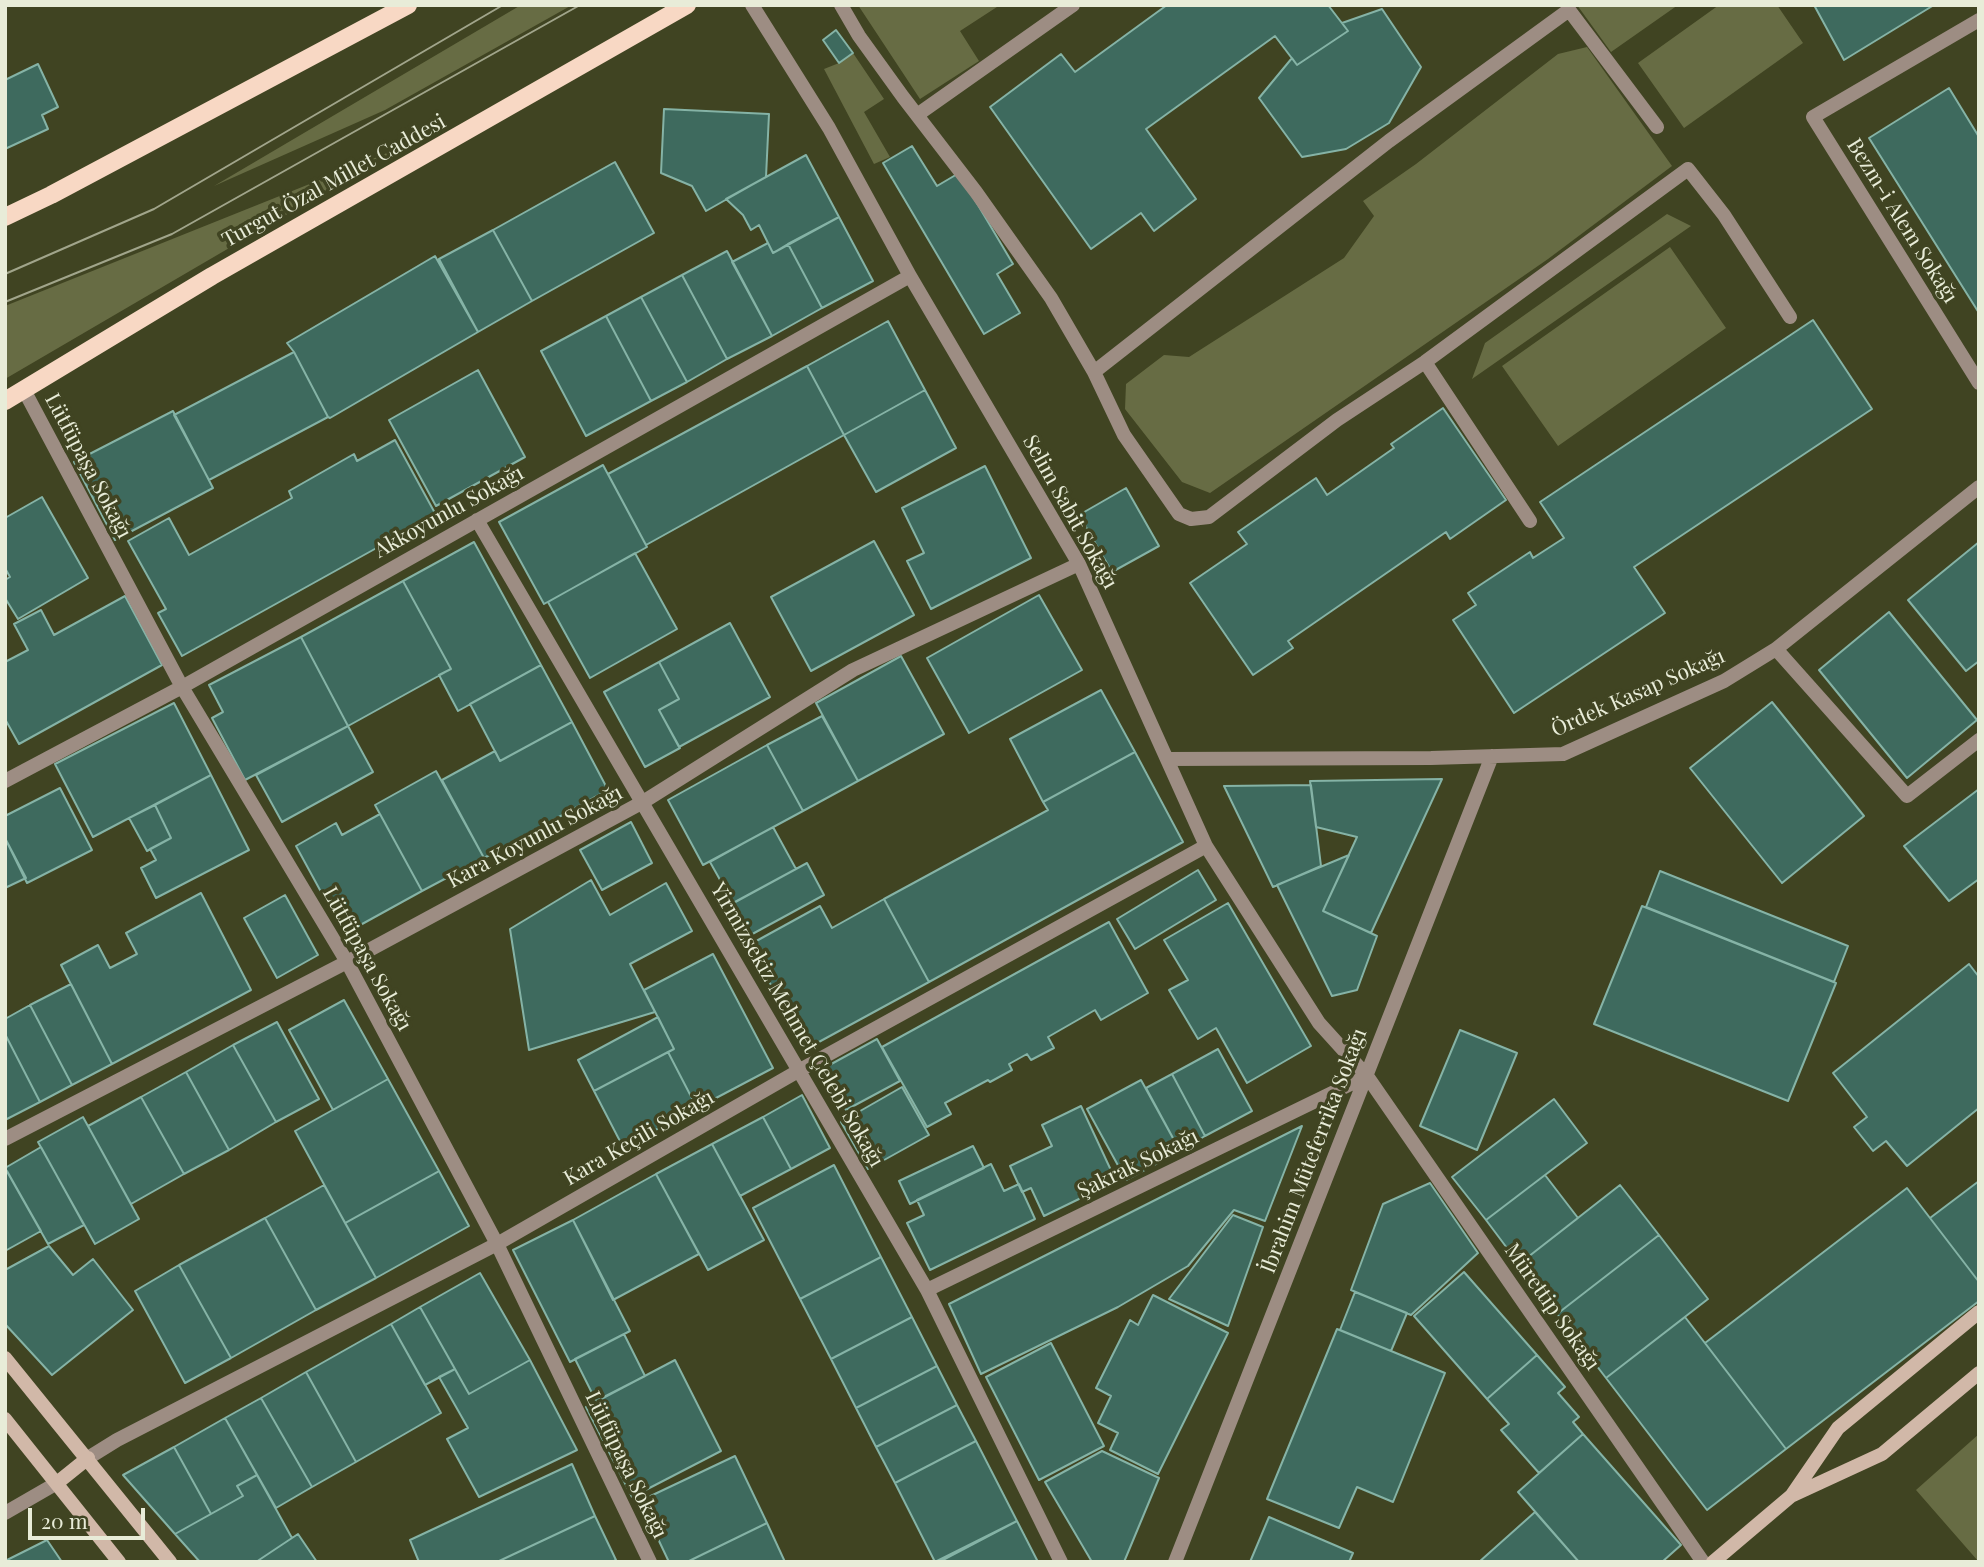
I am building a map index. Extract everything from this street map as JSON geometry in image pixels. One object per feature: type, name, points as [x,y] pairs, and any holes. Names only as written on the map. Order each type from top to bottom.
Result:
[{"type":"main road","points":[[5,217],[408,5]]},
{"type":"main road","name":"Turgut Özal Millet Caddesi","points":[[5,401],[212,276],[687,5]]},
{"type":"street","name":"Selim Sabit Sokağı","points":[[752,5],[828,128],[910,276],[1079,564],[1206,846],[1319,1023],[1367,1076]]},
{"type":"street","points":[[841,5],[859,36],[976,192],[1051,298],[1094,372],[1124,435],[1179,514],[1191,519],[1209,517],[1337,420],[1425,362],[1688,169],[1724,215],[1790,317]]},
{"type":"street","points":[[917,115],[1073,5]]},
{"type":"street","points":[[1094,372],[1389,141],[1569,10],[1657,127]]},
{"type":"street","name":"Bezm-i Alem Sokağı","points":[[1979,20],[1813,117],[1979,383]]},
{"type":"street","name":"Akkoyunlu Sokağı","points":[[5,781],[182,687],[910,276]]},
{"type":"street","points":[[1425,362],[1530,520]]},
{"type":"street","name":"Lütfüpaşa Sokağı","points":[[24,390],[182,687],[347,962],[497,1244],[650,1562]]},
{"type":"street","name":"Ördek Kasap Sokağı","points":[[1167,759],[1563,754],[1724,681],[1776,649],[1979,487]]},
{"type":"street","name":"Yirmizsekiz Mehmet Çelebi Sokağı","points":[[477,520],[927,1290],[1061,1562]]},
{"type":"street","name":"Kara Koyunlu Sokağı","points":[[5,1139],[347,962],[643,802],[853,670],[1079,564]]},
{"type":"street","points":[[1776,649],[1907,796],[1979,740]]},
{"type":"street","name":"İbrahim Müteferrika Sokağı","points":[[1175,1562],[1492,756]]},
{"type":"street","name":"Kara Keçili Sokağı","points":[[88,1458],[117,1440],[497,1244],[800,1070],[1206,846]]},
{"type":"street","name":"Şakrak Sokağı","points":[[927,1290],[1367,1076]]},
{"type":"street","name":"Mürettip Sokağı","points":[[1367,1076],[1703,1562]]},
{"type":"street","points":[[1713,1562],[1791,1496],[1838,1428],[1979,1312]]},
{"type":"street","points":[[5,1358],[170,1562]]},
{"type":"street","points":[[1791,1496],[1882,1454],[1979,1373]]},
{"type":"street","points":[[5,1419],[119,1562]]},
{"type":"street","points":[[5,1513],[57,1483],[88,1458]]},
{"type":"green space","points":[[521,5],[572,5],[385,110],[214,186]]},
{"type":"green space","points":[[858,5],[1000,5],[960,31],[979,61],[920,99]]},
{"type":"green space","points":[[1577,5],[1678,5],[1611,52]]},
{"type":"green space","points":[[1719,5],[1777,5],[1803,43],[1684,128],[1638,63]]},
{"type":"green space","points":[[1587,47],[1672,166],[1548,259],[1210,493],[1182,482],[1125,409],[1126,384],[1164,355],[1189,357],[1344,258],[1374,216],[1363,201],[1416,164],[1558,54]]},
{"type":"green space","points":[[853,53],[884,99],[864,112],[890,157],[874,164],[824,69]]},
{"type":"green space","points":[[402,147],[5,379],[5,306]]},
{"type":"green space","points":[[1667,214],[1691,226],[1472,379],[1485,343]]},
{"type":"green space","points":[[1670,247],[1726,328],[1558,446],[1502,366]]},
{"type":"green space","points":[[1979,1434],[1979,1560],[1978,1561],[1916,1490]]},
{"type":"building","points":[[1167,5],[1328,5],[1348,31],[1297,65],[1275,36],[1146,129],[1196,199],[1154,231],[1141,213],[1091,249],[990,107],[1061,54],[1075,72]]},
{"type":"building","points":[[1814,5],[1934,5],[1844,60]]},
{"type":"building","points":[[1382,9],[1421,67],[1389,123],[1346,149],[1302,157],[1259,98],[1292,58],[1297,65],[1348,31],[1342,23]]},
{"type":"building","points":[[836,30],[853,53],[839,63],[823,40]]},
{"type":"building","points":[[38,64],[58,107],[42,115],[48,129],[5,149],[5,80]]},
{"type":"building","points":[[1949,88],[1979,137],[1979,313],[1869,138]]},
{"type":"building","points":[[664,109],[769,114],[766,177],[706,211],[692,186],[661,173]]},
{"type":"building","points":[[912,146],[937,186],[959,173],[1013,264],[997,274],[1020,313],[984,334],[883,163]]},
{"type":"building","points":[[806,155],[839,217],[773,253],[759,225],[751,230],[743,215],[726,199]]},
{"type":"building","points":[[615,162],[654,233],[532,301],[493,230]]},
{"type":"building","points":[[839,217],[873,281],[822,308],[788,244]]},
{"type":"building","points":[[493,230],[532,301],[478,332],[439,259]]},
{"type":"building","points":[[768,243],[773,253],[788,244],[822,308],[772,336],[732,262]]},
{"type":"building","points":[[727,251],[772,336],[727,359],[682,275]]},
{"type":"building","points":[[435,256],[478,332],[328,417],[287,343]]},
{"type":"building","points":[[682,275],[727,359],[687,382],[641,297]]},
{"type":"building","points":[[641,297],[687,382],[651,401],[606,316]]},
{"type":"building","points":[[606,316],[651,401],[586,436],[541,351]]},
{"type":"building","points":[[1813,320],[1872,409],[1634,567],[1665,613],[1514,713],[1453,620],[1476,605],[1468,593],[1530,552],[1533,558],[1564,538],[1540,502]]},
{"type":"building","points":[[888,321],[925,390],[844,435],[807,366]]},
{"type":"building","points":[[294,352],[328,417],[209,480],[174,415]]},
{"type":"building","points":[[807,366],[844,435],[646,545],[608,474]]},
{"type":"building","points":[[478,370],[525,457],[436,506],[389,420]]},
{"type":"building","points":[[925,390],[956,448],[876,492],[844,435]]},
{"type":"building","points":[[1443,408],[1506,500],[1450,539],[1446,532],[1288,641],[1293,648],[1253,675],[1190,583],[1247,544],[1238,532],[1316,478],[1327,495],[1394,448],[1391,444]]},
{"type":"building","points":[[173,411],[213,488],[115,540],[74,462]]},
{"type":"building","points":[[395,440],[436,515],[182,656],[158,613],[166,609],[128,541],[169,518],[189,555],[292,498],[289,491],[354,454],[357,461]]},
{"type":"building","points":[[603,465],[647,547],[544,604],[499,522]]},
{"type":"building","points":[[985,466],[1031,558],[931,609],[907,561],[924,553],[902,508]]},
{"type":"building","points":[[1126,488],[1159,546],[1112,572],[1079,515]]},
{"type":"building","points":[[42,497],[88,578],[18,619],[5,598],[5,580],[10,577],[5,568],[5,518]]},
{"type":"building","points":[[874,541],[914,615],[811,671],[771,597]]},
{"type":"building","points":[[474,542],[541,665],[458,711],[439,675],[451,669],[403,581]]},
{"type":"building","points":[[1979,542],[1979,661],[1966,671],[1908,600]]},
{"type":"building","points":[[635,553],[677,629],[590,678],[548,602]]},
{"type":"building","points":[[403,581],[451,669],[348,726],[301,637]]},
{"type":"building","points":[[1039,595],[1082,670],[969,733],[927,658]]},
{"type":"building","points":[[125,596],[162,665],[19,744],[5,719],[5,662],[28,650],[14,624],[41,610],[54,635]]},
{"type":"building","points":[[1889,612],[1977,720],[1907,778],[1819,670]]},
{"type":"building","points":[[730,623],[770,697],[679,747],[659,710],[679,699],[659,662]]},
{"type":"building","points":[[301,637],[348,726],[245,780],[212,718],[223,712],[209,685]]},
{"type":"building","points":[[901,656],[944,734],[858,781],[816,703]]},
{"type":"building","points":[[659,662],[679,699],[659,710],[680,748],[645,767],[604,692]]},
{"type":"building","points":[[541,665],[572,722],[500,761],[470,704]]},
{"type":"building","points":[[1101,690],[1135,752],[1043,802],[1010,739]]},
{"type":"building","points":[[1772,702],[1864,816],[1782,883],[1690,768]]},
{"type":"building","points":[[174,703],[211,775],[93,837],[55,764]]},
{"type":"building","points":[[822,716],[858,781],[803,811],[767,745]]},
{"type":"building","points":[[572,722],[608,790],[484,858],[442,780],[495,751],[500,761]]},
{"type":"building","points":[[348,726],[373,772],[282,822],[256,775]]},
{"type":"building","points":[[767,745],[803,811],[703,865],[668,800]]},
{"type":"building","points":[[1135,752],[1183,842],[929,982],[884,899],[1048,810],[1043,802]]},
{"type":"building","points":[[436,771],[484,858],[422,891],[375,805]]},
{"type":"building","points":[[211,775],[249,850],[156,898],[141,868],[156,860],[150,849],[171,838],[155,805]]},
{"type":"building","points":[[1442,779],[1371,933],[1323,911],[1357,837],[1316,827],[1310,781]]},
{"type":"building","points":[[1311,785],[1321,866],[1273,887],[1224,786]]},
{"type":"building","points":[[60,788],[92,850],[27,883],[5,838],[5,816]]},
{"type":"building","points":[[1979,789],[1979,879],[1949,901],[1904,846]]},
{"type":"building","points":[[155,805],[171,838],[147,851],[129,818]]},
{"type":"building","points":[[380,814],[422,891],[344,934],[296,846],[336,823],[342,835]]},
{"type":"building","points":[[631,822],[652,863],[602,890],[580,850]]},
{"type":"building","points":[[773,827],[796,869],[733,903],[710,862]]},
{"type":"building","points":[[5,838],[26,878],[5,888]]},
{"type":"building","points":[[1349,855],[1323,911],[1377,936],[1357,990],[1332,996],[1277,885]]},
{"type":"building","points":[[807,863],[824,895],[745,938],[728,906]]},
{"type":"building","points":[[1198,870],[1216,900],[1135,949],[1117,919]]},
{"type":"building","points":[[1660,871],[1848,946],[1834,982],[1646,907]]},
{"type":"building","points":[[591,880],[610,915],[666,883],[692,931],[630,964],[655,1012],[529,1050],[510,929]]},
{"type":"building","points":[[201,893],[251,990],[112,1064],[61,965],[98,945],[110,968],[137,954],[126,933]]},
{"type":"building","points":[[285,895],[318,955],[277,978],[244,918]]},
{"type":"building","points":[[884,899],[929,982],[806,1049],[749,945],[820,906],[832,928]]},
{"type":"building","points":[[1228,903],[1311,1046],[1247,1083],[1216,1028],[1198,1039],[1169,990],[1188,980],[1164,940]]},
{"type":"building","points":[[1642,906],[1836,983],[1788,1101],[1594,1024]]},
{"type":"building","points":[[1109,922],[1148,993],[1101,1020],[1095,1010],[1048,1037],[1054,1048],[1031,1060],[1027,1054],[1009,1064],[1012,1070],[945,1103],[951,1114],[927,1127],[882,1047]]},
{"type":"building","points":[[713,954],[773,1068],[697,1108],[668,1052],[674,1049],[644,990]]},
{"type":"building","points":[[1969,964],[1979,977],[1979,1108],[1907,1166],[1886,1141],[1873,1151],[1854,1127],[1867,1117],[1833,1073]]},
{"type":"building","points":[[71,984],[112,1064],[72,1085],[30,1005]]},
{"type":"building","points":[[344,1000],[388,1079],[333,1110],[289,1030]]},
{"type":"building","points":[[30,1005],[72,1085],[40,1102],[5,1034],[5,1019]]},
{"type":"building","points":[[658,1017],[674,1049],[594,1091],[578,1060]]},
{"type":"building","points":[[277,1022],[319,1099],[276,1122],[233,1045]]},
{"type":"building","points":[[1460,1030],[1517,1053],[1477,1150],[1420,1126]]},
{"type":"building","points":[[5,1034],[40,1102],[5,1120]]},
{"type":"building","points":[[877,1039],[900,1081],[846,1110],[824,1068]]},
{"type":"building","points":[[233,1045],[276,1122],[229,1150],[186,1072]]},
{"type":"building","points":[[1218,1049],[1252,1111],[1205,1136],[1172,1074]]},
{"type":"building","points":[[668,1052],[697,1108],[623,1147],[594,1091]]},
{"type":"building","points":[[186,1072],[229,1150],[184,1174],[141,1097]]},
{"type":"building","points":[[1172,1074],[1205,1136],[1180,1151],[1146,1088]]},
{"type":"building","points":[[388,1079],[439,1171],[345,1223],[295,1131]]},
{"type":"building","points":[[1141,1080],[1180,1151],[1126,1180],[1087,1109]]},
{"type":"building","points":[[902,1087],[929,1135],[868,1169],[841,1122]]},
{"type":"building","points":[[802,1095],[830,1148],[791,1169],[763,1117]]},
{"type":"building","points":[[141,1097],[184,1174],[131,1204],[88,1126]]},
{"type":"building","points":[[1554,1099],[1587,1143],[1486,1220],[1452,1177]]},
{"type":"building","points":[[1081,1106],[1116,1181],[1044,1216],[1031,1188],[1022,1192],[1010,1166],[1052,1146],[1042,1125]]},
{"type":"building","points":[[83,1117],[139,1219],[95,1244],[38,1142]]},
{"type":"building","points":[[763,1117],[791,1169],[740,1196],[712,1144]]},
{"type":"building","points":[[1302,1126],[1265,1221],[1234,1210],[1188,1266],[1118,1307],[981,1374],[949,1304]]},
{"type":"building","points":[[712,1144],[764,1240],[708,1270],[656,1174]]},
{"type":"building","points":[[973,1146],[984,1168],[910,1204],[899,1181]]},
{"type":"building","points":[[41,1147],[84,1225],[48,1244],[5,1168]]},
{"type":"building","points":[[991,1164],[1004,1191],[1019,1184],[1035,1219],[930,1270],[907,1223],[924,1215],[917,1200]]},
{"type":"building","points":[[834,1165],[881,1257],[800,1299],[753,1208]]},
{"type":"building","points":[[7,1171],[41,1231],[5,1251],[5,1172]]},
{"type":"building","points":[[439,1171],[469,1226],[376,1278],[345,1223]]},
{"type":"building","points":[[656,1174],[699,1254],[613,1300],[573,1220]]},
{"type":"building","points":[[1545,1175],[1578,1218],[1519,1264],[1486,1220]]},
{"type":"building","points":[[1979,1181],[1979,1282],[1930,1218]]},
{"type":"building","points":[[1430,1183],[1478,1253],[1411,1315],[1351,1290],[1383,1204]]},
{"type":"building","points":[[324,1185],[376,1278],[316,1310],[265,1218]]},
{"type":"building","points":[[1620,1185],[1659,1235],[1557,1314],[1519,1264]]},
{"type":"building","points":[[1907,1188],[1979,1282],[1979,1301],[1786,1449],[1705,1343]]},
{"type":"building","points":[[1233,1215],[1263,1227],[1228,1326],[1169,1299]]},
{"type":"building","points":[[265,1218],[316,1310],[231,1358],[179,1265]]},
{"type":"building","points":[[573,1220],[630,1331],[570,1362],[513,1250]]},
{"type":"building","points":[[1659,1235],[1708,1299],[1606,1378],[1557,1314]]},
{"type":"building","points":[[49,1246],[73,1275],[93,1259],[133,1310],[52,1375],[5,1324],[5,1270]]},
{"type":"building","points":[[881,1257],[912,1317],[831,1359],[800,1299]]},
{"type":"building","points":[[179,1265],[231,1358],[185,1383],[135,1291]]},
{"type":"building","points":[[1464,1272],[1537,1355],[1487,1399],[1414,1316]]},
{"type":"building","points":[[480,1273],[530,1360],[469,1394],[420,1307]]},
{"type":"building","points":[[1355,1292],[1407,1313],[1391,1351],[1340,1330]]},
{"type":"building","points":[[1153,1295],[1228,1333],[1158,1474],[1110,1450],[1118,1433],[1098,1423],[1111,1396],[1096,1388],[1130,1320],[1138,1325]]},
{"type":"building","points":[[420,1307],[455,1369],[425,1385],[391,1324]]},
{"type":"building","points":[[912,1317],[937,1366],[856,1408],[831,1359]]},
{"type":"building","points":[[1685,1317],[1786,1449],[1707,1510],[1606,1378]]},
{"type":"building","points":[[391,1324],[441,1413],[356,1462],[306,1372]]},
{"type":"building","points":[[1337,1329],[1445,1373],[1393,1502],[1357,1487],[1339,1528],[1267,1499]]},
{"type":"building","points":[[624,1334],[645,1376],[596,1401],[575,1359]]},
{"type":"building","points":[[1051,1343],[1104,1446],[1039,1480],[986,1377]]},
{"type":"building","points":[[1537,1355],[1565,1387],[1558,1393],[1579,1417],[1573,1422],[1583,1434],[1539,1473],[1501,1430],[1509,1424],[1487,1399]]},
{"type":"building","points":[[530,1360],[577,1450],[479,1497],[447,1439],[468,1428],[439,1377],[455,1369],[469,1394]]},
{"type":"building","points":[[675,1360],[721,1451],[632,1497],[586,1407]]},
{"type":"building","points":[[937,1366],[957,1405],[876,1447],[856,1408]]},
{"type":"building","points":[[306,1372],[356,1462],[312,1487],[261,1398]]},
{"type":"building","points":[[261,1398],[312,1487],[276,1508],[225,1418]]},
{"type":"building","points":[[957,1405],[976,1441],[895,1483],[876,1447]]},
{"type":"building","points":[[225,1418],[257,1475],[237,1486],[243,1496],[211,1514],[174,1447]]},
{"type":"building","points":[[1583,1434],[1681,1545],[1662,1562],[1579,1562],[1518,1492]]},
{"type":"building","points":[[976,1441],[1017,1521],[935,1562],[895,1483]]},
{"type":"building","points":[[174,1447],[211,1514],[175,1534],[123,1475]]},
{"type":"building","points":[[1102,1451],[1159,1478],[1124,1562],[1092,1562],[1045,1482]]},
{"type":"building","points":[[735,1456],[767,1523],[687,1562],[669,1562],[640,1501]]},
{"type":"building","points":[[572,1464],[595,1516],[497,1562],[419,1562],[410,1540]]},
{"type":"building","points":[[257,1475],[292,1538],[256,1562],[200,1562],[175,1534],[243,1496],[237,1486]]},
{"type":"building","points":[[1535,1512],[1579,1562],[1479,1562]]},
{"type":"building","points":[[595,1516],[616,1560],[612,1562],[497,1562]]},
{"type":"building","points":[[1269,1517],[1353,1553],[1349,1562],[1250,1562]]},
{"type":"building","points":[[1017,1521],[1038,1562],[939,1562]]},
{"type":"building","points":[[767,1523],[785,1562],[687,1562]]},
{"type":"building","points":[[298,1534],[317,1562],[256,1562]]},
{"type":"building","points":[[47,1540],[62,1562],[5,1562],[5,1561]]},
{"type":"tram line","points":[[5,274],[154,209],[503,5]]},
{"type":"tram line","points":[[5,302],[172,234],[580,5]]}]
